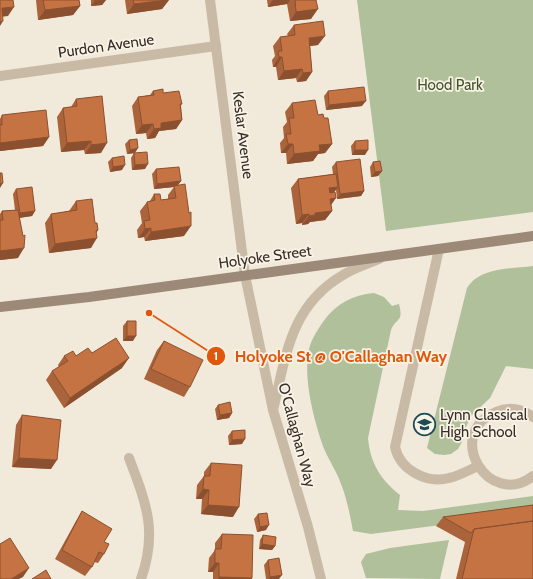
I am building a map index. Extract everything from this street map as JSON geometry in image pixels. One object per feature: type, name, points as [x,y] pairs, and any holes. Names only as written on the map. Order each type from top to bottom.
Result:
[{"type":"main road","name":"Holyoke Street","points":[[0,307],[89,297],[533,236]]},
{"type":"street","name":"Keslar Avenue","points":[[210,0],[245,275]]},
{"type":"street","name":"Purdon Avenue","points":[[0,76],[216,46]]},
{"type":"street","points":[[439,249],[396,447],[403,464],[414,472],[429,479],[450,478],[478,466]]},
{"type":"street","points":[[273,410],[290,339],[295,326],[306,309],[323,289],[344,274],[388,256]]},
{"type":"street","name":"O'Callaghan Way","points":[[245,275],[273,410],[308,527],[321,579]]},
{"type":"street","points":[[533,417],[521,410],[506,409],[491,413],[476,430],[473,437],[472,452],[478,466],[488,477],[502,483],[517,483],[533,476]]},
{"type":"street","points":[[129,458],[149,519],[148,551],[141,579]]},
{"type":"green space","name":"Hood Park","points":[[357,0],[533,0],[533,212],[386,231]]},
{"type":"green space","points":[[533,266],[533,369],[506,366],[490,398],[471,416],[458,449],[451,454],[435,454],[427,448],[467,288],[480,276],[496,270]]},
{"type":"green space","points":[[374,293],[384,297],[392,306],[399,304],[401,314],[391,330],[368,438],[374,463],[382,477],[400,495],[398,510],[423,511],[533,496],[533,513],[371,534],[353,531],[348,507],[338,475],[325,451],[314,417],[309,391],[307,366],[311,342],[323,322],[333,310],[352,298]]},
{"type":"green space","points":[[449,540],[440,579],[366,578],[361,562],[366,554],[390,548]]},
{"type":"building","points":[[0,0],[13,0],[14,7],[2,8],[3,21],[0,22]]},
{"type":"building","points":[[43,0],[79,0],[80,6],[45,10]]},
{"type":"building","points":[[133,0],[167,0],[134,4]]},
{"type":"building","points":[[295,0],[316,0],[318,9],[296,12]]},
{"type":"building","points":[[323,21],[325,36],[309,38],[312,72],[303,73],[302,69],[284,71],[282,57],[279,57],[278,51],[282,51],[280,37],[295,35],[294,25]]},
{"type":"building","points":[[364,87],[366,101],[329,105],[328,91]]},
{"type":"building","points":[[163,89],[163,93],[179,91],[182,104],[180,104],[182,120],[161,123],[161,128],[154,129],[153,124],[142,125],[138,97],[154,95],[153,91]]},
{"type":"building","points":[[102,96],[107,143],[91,145],[91,141],[67,143],[63,108],[77,106],[76,99]]},
{"type":"building","points":[[315,100],[318,115],[323,114],[324,118],[328,118],[332,144],[319,145],[320,151],[294,154],[293,144],[288,144],[286,134],[291,134],[289,118],[294,118],[292,103]]},
{"type":"building","points":[[46,110],[49,137],[0,143],[0,125],[2,125],[2,115]]},
{"type":"building","points":[[137,139],[138,148],[130,150],[129,140]]},
{"type":"building","points":[[368,140],[368,150],[355,150],[355,141]]},
{"type":"building","points":[[147,152],[148,164],[135,165],[134,153]]},
{"type":"building","points":[[124,156],[125,165],[113,167],[112,158]]},
{"type":"building","points":[[360,159],[364,191],[340,194],[336,162]]},
{"type":"building","points":[[380,161],[382,171],[375,172],[373,162]]},
{"type":"building","points":[[179,167],[181,181],[157,184],[156,169]]},
{"type":"building","points":[[0,173],[2,173],[3,183],[0,184]]},
{"type":"building","points":[[336,174],[338,187],[329,188],[330,193],[335,192],[336,198],[330,199],[332,211],[315,213],[315,215],[309,216],[309,214],[302,215],[298,179]]},
{"type":"building","points":[[185,184],[189,213],[191,212],[191,226],[151,232],[151,228],[145,229],[144,221],[150,220],[147,202],[155,200],[154,194],[160,194],[161,200],[176,198],[174,186]]},
{"type":"building","points":[[32,187],[35,211],[20,213],[16,189]]},
{"type":"building","points":[[92,199],[95,223],[97,223],[98,230],[96,231],[97,238],[55,244],[51,214],[77,210],[76,201]]},
{"type":"building","points":[[18,210],[23,236],[25,235],[24,248],[0,251],[0,220],[3,220],[2,211]]},
{"type":"building","points":[[127,321],[136,321],[136,336],[127,336]]},
{"type":"building","points":[[116,338],[129,358],[70,398],[52,371],[68,361],[64,356],[73,351],[76,356],[88,348],[92,353]]},
{"type":"building","points":[[164,341],[203,360],[190,387],[151,369]]},
{"type":"building","points":[[230,402],[232,413],[220,415],[218,405]]},
{"type":"building","points":[[22,415],[61,420],[57,460],[19,458]]},
{"type":"building","points":[[245,430],[245,439],[232,440],[232,431]]},
{"type":"building","points":[[211,463],[242,465],[239,507],[208,505],[209,490],[203,489],[204,476],[210,476]]},
{"type":"building","points":[[533,505],[533,521],[474,529],[471,533],[443,517]]},
{"type":"building","points":[[82,511],[112,529],[104,542],[109,544],[104,554],[99,552],[92,567],[62,550]]},
{"type":"building","points":[[267,513],[269,525],[260,527],[258,514]]},
{"type":"building","points":[[533,521],[533,579],[462,579],[474,529]]},
{"type":"building","points":[[222,534],[253,535],[252,578],[219,577],[219,563],[215,563],[215,549],[221,549]]},
{"type":"building","points":[[263,535],[276,537],[275,546],[262,544]]},
{"type":"building","points":[[10,538],[29,568],[11,579],[0,579],[0,544]]},
{"type":"building","points":[[279,558],[282,575],[270,577],[268,560]]},
{"type":"building","points":[[46,570],[51,579],[32,579]]},
{"type":"place","name":"Holyoke St @ O'Callaghan Way","points":[[149,313]]},
{"type":"place","name":"Lynn Classical High School","points":[[425,424]]}]
